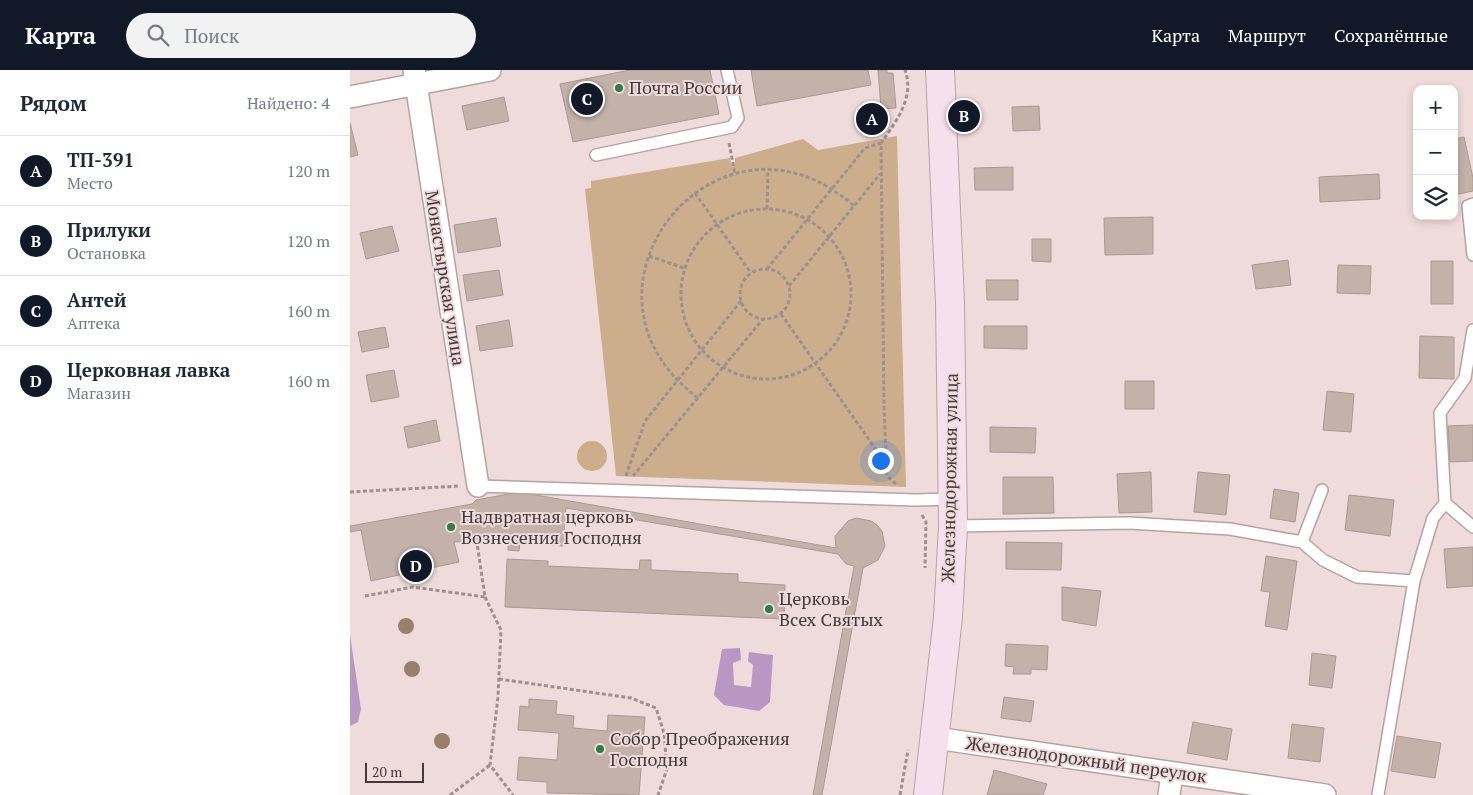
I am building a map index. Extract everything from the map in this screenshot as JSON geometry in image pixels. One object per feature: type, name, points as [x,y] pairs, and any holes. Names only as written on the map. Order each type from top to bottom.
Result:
[{"type":"street","points":[[350,97],[414,78],[490,70]]},
{"type":"street","name":"Железнодорожная улица","points":[[928,795],[936,738],[948,617],[953,526],[950,303],[940,70]]},
{"type":"street","name":"Монастырская улица","points":[[414,78],[478,486]]},
{"type":"street","name":"Железнодорожный переулок","points":[[936,738],[1325,795]]},
{"type":"street","points":[[1169,795],[1172,773]]},
{"type":"lane","points":[[596,155],[732,127],[738,118],[727,70]]},
{"type":"lane","points":[[1473,204],[1468,206],[1473,255]]},
{"type":"lane","points":[[1378,795],[1414,582],[1433,518],[1445,503],[1440,414],[1465,378],[1473,330]]},
{"type":"lane","points":[[478,486],[915,500],[953,499]]},
{"type":"lane","points":[[1302,542],[1322,490]]},
{"type":"lane","points":[[1445,503],[1473,527]]},
{"type":"lane","points":[[953,526],[1129,523],[1230,529],[1302,542],[1323,560],[1357,577],[1414,582]]},
{"type":"path","points":[[887,476],[881,144],[900,118],[910,83],[905,70]]},
{"type":"path","points":[[767,269],[865,148],[881,144]]},
{"type":"path","points":[[698,398],[677,380],[659,358],[645,322],[643,283],[649,256],[661,228],[673,212],[695,193],[718,180],[735,174],[768,170],[808,177],[832,189],[854,206]]},
{"type":"path","points":[[767,209],[768,170]]},
{"type":"path","points":[[789,286],[881,173]]},
{"type":"path","points":[[695,193],[751,272]]},
{"type":"path","points":[[767,209],[788,212],[807,220],[829,237],[845,263],[850,285],[850,308],[840,336],[831,349],[815,363],[794,374],[763,379],[748,377],[723,367],[702,350],[688,330],[683,314],[681,283],[684,268],[700,240],[717,224],[740,212],[767,209]]},
{"type":"path","points":[[649,256],[684,268]]},
{"type":"path","points":[[767,269],[781,274],[789,286],[790,298],[780,314],[773,318],[763,319],[747,312],[741,301],[740,287],[751,272],[767,269]]},
{"type":"path","points":[[621,490],[645,421],[741,301]]},
{"type":"path","points":[[780,314],[886,464]]},
{"type":"path","points":[[621,490],[763,319]]},
{"type":"path","points":[[350,492],[478,486]]},
{"type":"path","points":[[915,500],[926,522],[925,571]]},
{"type":"path","points":[[477,544],[485,598],[501,630],[499,679],[490,765],[513,795]]},
{"type":"path","points":[[365,596],[413,587],[485,598]]},
{"type":"path","points":[[499,679],[631,698],[656,708],[664,734],[667,769],[658,795]]},
{"type":"path","points":[[900,795],[908,746]]},
{"type":"path","points":[[450,795],[490,765]]},
{"type":"shaded area","points":[[897,136],[906,487],[616,476],[585,189],[591,188],[591,181],[730,158],[731,164],[735,164],[735,158],[803,139],[818,150]]},
{"type":"shaded area","points":[[592,441],[598,442],[606,450],[606,462],[598,470],[592,471],[586,470],[578,462],[577,456],[578,450],[586,442]]},
{"type":"shaded area","points":[[350,635],[361,709],[358,722],[350,726]]},
{"type":"shaded area","points":[[740,648],[741,660],[733,663],[734,685],[751,687],[753,665],[748,661],[749,652],[773,655],[770,702],[759,711],[724,705],[714,695],[722,649]]},
{"type":"building","points":[[630,70],[710,70],[719,114],[573,142],[560,84]]},
{"type":"building","points":[[751,70],[868,70],[871,85],[757,106]]},
{"type":"building","points":[[878,70],[887,70],[887,73],[893,73],[896,108],[881,109]]},
{"type":"building","points":[[504,97],[509,121],[467,130],[462,106]]},
{"type":"building","points":[[1039,106],[1040,130],[1013,131],[1012,107]]},
{"type":"building","points":[[869,114],[876,115],[876,123],[868,122]]},
{"type":"building","points":[[350,123],[358,155],[350,157]]},
{"type":"building","points":[[1464,137],[1473,178],[1473,191],[1458,194],[1458,175],[1458,138]]},
{"type":"building","points":[[1013,167],[1013,190],[975,190],[974,168]]},
{"type":"building","points":[[1379,174],[1380,199],[1320,202],[1319,177]]},
{"type":"building","points":[[1153,217],[1153,254],[1105,255],[1104,218]]},
{"type":"building","points":[[496,218],[501,246],[458,253],[454,225]]},
{"type":"building","points":[[392,226],[399,251],[366,259],[360,233]]},
{"type":"building","points":[[1032,239],[1051,239],[1051,262],[1032,261]]},
{"type":"building","points":[[1288,260],[1291,285],[1256,289],[1252,265]]},
{"type":"building","points":[[1431,261],[1453,261],[1453,304],[1431,304]]},
{"type":"building","points":[[1338,265],[1371,266],[1370,294],[1337,293]]},
{"type":"building","points":[[499,270],[503,295],[467,301],[463,275]]},
{"type":"building","points":[[986,280],[1018,280],[1018,300],[987,300]]},
{"type":"building","points":[[509,320],[513,346],[480,351],[476,326]]},
{"type":"building","points":[[984,326],[1027,326],[1027,349],[984,348]]},
{"type":"building","points":[[385,327],[389,347],[362,352],[358,332]]},
{"type":"building","points":[[1420,336],[1454,337],[1454,379],[1419,378]]},
{"type":"building","points":[[394,370],[399,397],[371,402],[366,375]]},
{"type":"building","points":[[1125,381],[1154,381],[1154,409],[1125,409]]},
{"type":"building","points":[[1327,391],[1354,394],[1351,432],[1323,430]]},
{"type":"building","points":[[436,420],[440,441],[408,448],[404,427]]},
{"type":"building","points":[[1473,425],[1473,461],[1450,462],[1448,426]]},
{"type":"building","points":[[990,427],[1036,428],[1035,453],[990,452]]},
{"type":"building","points":[[1151,472],[1152,512],[1119,513],[1117,474]]},
{"type":"building","points":[[1198,472],[1230,475],[1226,515],[1194,512]]},
{"type":"building","points":[[1003,477],[1053,477],[1054,513],[1003,514]]},
{"type":"building","points":[[1274,489],[1299,493],[1295,522],[1270,518]]},
{"type":"building","points":[[519,492],[836,548],[835,536],[848,521],[856,518],[871,521],[877,525],[882,531],[885,546],[878,560],[863,568],[822,795],[813,795],[854,566],[846,564],[838,554],[566,508],[563,546],[520,542],[519,551],[508,550],[508,541],[454,542],[459,562],[371,581],[361,530],[350,532],[350,526],[472,504],[476,500]]},
{"type":"building","points":[[1349,495],[1394,500],[1390,536],[1345,530]]},
{"type":"building","points":[[1006,542],[1062,543],[1061,570],[1006,569]]},
{"type":"building","points":[[1473,547],[1473,586],[1447,588],[1444,549]]},
{"type":"building","points":[[1266,556],[1297,561],[1287,630],[1265,626],[1270,592],[1261,591]]},
{"type":"building","points":[[507,559],[548,561],[548,566],[639,570],[640,560],[651,560],[651,570],[738,574],[738,582],[785,585],[784,619],[505,607]]},
{"type":"building","points":[[1062,587],[1101,591],[1096,626],[1062,620]]},
{"type":"building","points":[[1006,644],[1048,646],[1047,670],[1031,669],[1031,674],[1013,674],[1014,667],[1005,666]]},
{"type":"building","points":[[1312,653],[1336,656],[1332,688],[1309,685]]},
{"type":"building","points":[[1004,697],[1034,701],[1031,722],[1001,718]]},
{"type":"building","name":"Собор Преображения Господня","points":[[529,699],[557,701],[556,714],[574,716],[573,728],[607,731],[608,715],[645,717],[639,795],[547,793],[547,782],[517,780],[519,757],[557,760],[559,733],[518,730],[520,706],[529,707]]},
{"type":"building","points":[[1193,722],[1232,729],[1227,760],[1187,753]]},
{"type":"building","points":[[1292,724],[1324,728],[1320,762],[1288,758]]},
{"type":"building","points":[[1397,736],[1441,743],[1435,778],[1391,771]]},
{"type":"building","points":[[994,770],[1047,784],[1043,795],[987,795]]},
{"type":"place","name":"Почта России","points":[[619,88]]},
{"type":"place","name":"Антей","points":[[587,99]]},
{"type":"place","name":"Прилуки","points":[[964,116]]},
{"type":"place","name":"ТП-391","points":[[872,119]]},
{"type":"place","name":"Надвратная церковь Вознесения Господня","points":[[451,527]]},
{"type":"place","name":"Церковная лавка","points":[[416,566]]},
{"type":"place","name":"Церковь Всех Святых","points":[[769,609]]},
{"type":"place","name":"Собор Преображения Господня","points":[[600,749]]}]
